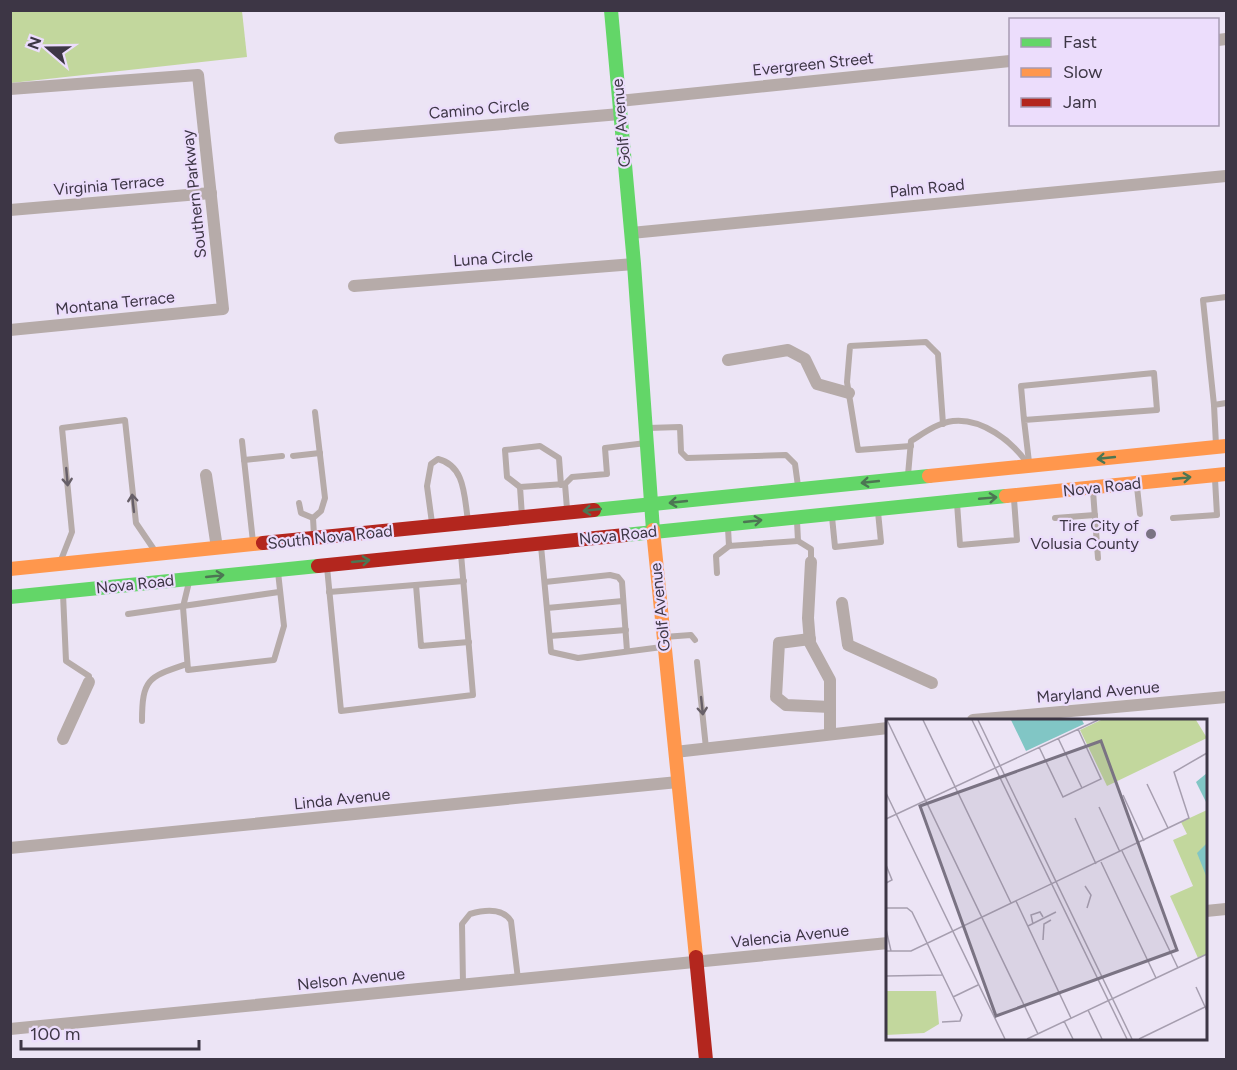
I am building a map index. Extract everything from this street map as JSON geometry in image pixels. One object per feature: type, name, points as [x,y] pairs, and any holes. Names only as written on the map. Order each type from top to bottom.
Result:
[{"type":"main road","name":"Golf Avenue","points":[[611,10],[632,233],[650,504],[706,1059]]},
{"type":"main road","name":"Nova Road","points":[[650,504],[1221,446]]},
{"type":"main road","points":[[959,501],[970,484],[991,470]]},
{"type":"main road","name":"Nova Road","points":[[10,597],[1221,474]]},
{"type":"main road","name":"South Nova Road","points":[[10,569],[650,504]]},
{"type":"main road","points":[[395,558],[417,544],[432,526]]},
{"type":"main road","points":[[190,579],[203,562],[220,548]]},
{"type":"street","name":"Evergreen Street","points":[[620,107],[1009,61]]},
{"type":"street","name":"Southern Parkway","points":[[10,89],[198,75],[223,309]]},
{"type":"street","name":"Camino Circle","points":[[340,138],[620,107]]},
{"type":"street","name":"Palm Road","points":[[632,233],[1227,176]]},
{"type":"street","name":"Virginia Terrace","points":[[10,210],[211,193]]},
{"type":"street","name":"Luna Circle","points":[[354,286],[634,264]]},
{"type":"street","name":"Montana Terrace","points":[[10,330],[223,309]]},
{"type":"street","points":[[728,360],[788,350],[805,359],[818,384],[849,393]]},
{"type":"street","points":[[206,475],[220,548]]},
{"type":"street","points":[[812,562],[808,618],[810,639],[830,680],[830,734]]},
{"type":"street","points":[[842,603],[848,645],[932,683]]},
{"type":"street","points":[[810,639],[779,643],[776,697],[786,705],[830,707]]},
{"type":"street","points":[[63,739],[89,682]]},
{"type":"street","name":"Maryland Avenue","points":[[984,719],[1227,697]]},
{"type":"street","points":[[675,752],[886,728]]},
{"type":"street","name":"Linda Avenue","points":[[10,848],[678,782]]},
{"type":"street","points":[[1207,911],[1227,909]]},
{"type":"street","name":"Valencia Avenue","points":[[695,962],[886,943]]},
{"type":"street","name":"Nelson Avenue","points":[[10,1029],[695,962]]},
{"type":"lane","points":[[1221,446],[1214,405],[1203,300],[1227,297]]},
{"type":"lane","points":[[911,446],[858,450],[849,393],[850,346],[926,342],[938,354],[943,424]]},
{"type":"lane","points":[[1024,420],[1156,410],[1154,373],[1021,386],[1024,420],[1029,466]]},
{"type":"lane","points":[[1214,405],[1227,403]]},
{"type":"lane","points":[[313,518],[321,511],[325,498],[315,412]]},
{"type":"lane","points":[[59,564],[72,532],[62,428],[125,420],[135,524],[157,554]]},
{"type":"lane","points":[[908,478],[911,441],[943,424],[955,421],[994,431],[1017,448],[1029,466]]},
{"type":"lane","points":[[645,428],[680,427],[681,452],[687,458],[786,455],[795,464],[798,489]]},
{"type":"lane","points":[[242,441],[254,544]]},
{"type":"lane","points":[[520,488],[563,484],[572,477],[607,474],[605,448],[646,443]]},
{"type":"lane","points":[[523,517],[520,488],[507,477],[505,450],[540,446],[559,458],[567,513]]},
{"type":"lane","points":[[293,456],[320,453]]},
{"type":"lane","points":[[244,460],[282,456]]},
{"type":"lane","points":[[432,526],[427,473],[430,464],[438,459],[452,466],[461,479],[468,523]]},
{"type":"lane","points":[[1173,518],[1217,515],[1221,474]]},
{"type":"lane","points":[[1136,483],[1140,514]]},
{"type":"lane","points":[[1093,488],[1098,558]]},
{"type":"lane","points":[[959,501],[960,544],[1017,540],[1013,495]]},
{"type":"lane","points":[[299,503],[301,513],[313,518]]},
{"type":"lane","points":[[832,513],[836,547],[881,542],[878,509]]},
{"type":"lane","points":[[1055,518],[1095,515]]},
{"type":"lane","points":[[796,517],[798,541]]},
{"type":"lane","points":[[313,518],[314,538]]},
{"type":"lane","points":[[728,524],[729,546]]},
{"type":"lane","points":[[717,573],[717,556],[729,546],[798,541],[811,549],[812,562]]},
{"type":"lane","points":[[541,543],[551,652],[578,658],[627,651],[691,635],[695,640]]},
{"type":"lane","points":[[327,565],[341,711],[473,695],[461,551]]},
{"type":"lane","points":[[190,579],[183,607],[188,670],[274,660],[284,626],[278,570]]},
{"type":"lane","points":[[545,582],[610,575],[618,577],[622,582],[627,651]]},
{"type":"lane","points":[[330,591],[464,581]]},
{"type":"lane","points":[[416,585],[421,646],[469,642]]},
{"type":"lane","points":[[63,591],[66,662],[89,676],[89,682]]},
{"type":"lane","points":[[128,614],[279,592]]},
{"type":"lane","points":[[547,608],[623,601]]},
{"type":"lane","points":[[550,636],[626,630]]},
{"type":"lane","points":[[697,662],[706,749]]},
{"type":"lane","points":[[142,721],[142,693],[155,675],[188,663]]},
{"type":"lane","points":[[463,985],[462,924],[465,917],[480,911],[507,914],[511,921],[518,980]]},
{"type":"green space","points":[[11,11],[242,11],[247,57],[11,83]]},
{"type":"traffic: fast","points":[[611,10],[634,264],[653,530]]},
{"type":"traffic: fast","points":[[594,510],[929,476]]},
{"type":"traffic: fast","points":[[625,535],[1006,496]]},
{"type":"traffic: fast","points":[[10,597],[318,566]]},
{"type":"traffic: slow","points":[[929,476],[1226,446]]},
{"type":"traffic: slow","points":[[1006,496],[1226,474]]},
{"type":"traffic: slow","points":[[653,530],[696,957]]},
{"type":"traffic: slow","points":[[10,569],[263,543]]},
{"type":"traffic: jam","points":[[263,543],[594,510]]},
{"type":"traffic: jam","points":[[318,566],[625,535]]},
{"type":"traffic: jam","points":[[696,957],[706,1060]]},
{"type":"place","name":"Tire City of Volusia County","points":[[1151,534]]}]
